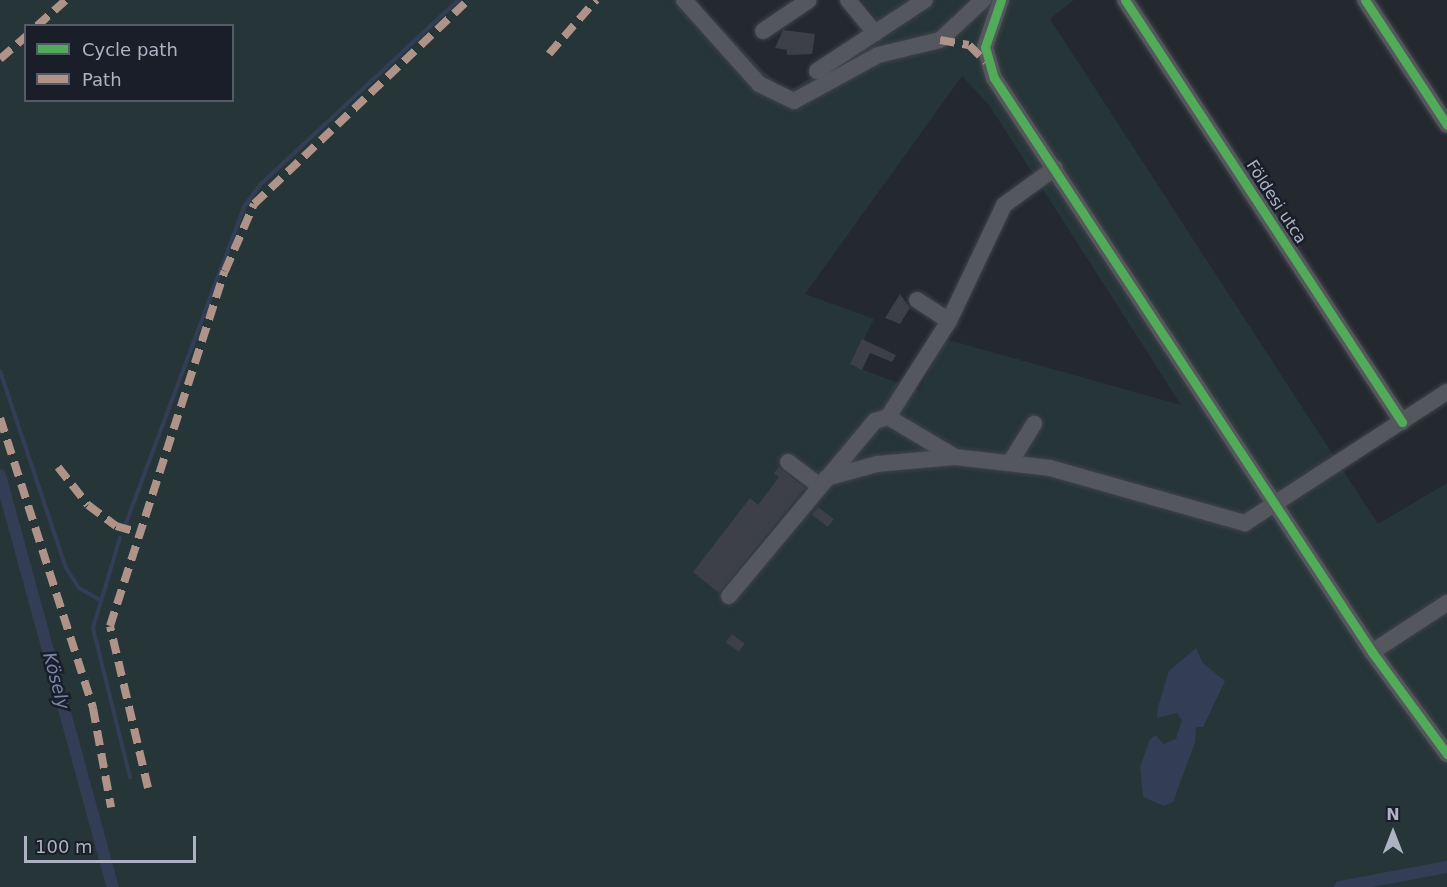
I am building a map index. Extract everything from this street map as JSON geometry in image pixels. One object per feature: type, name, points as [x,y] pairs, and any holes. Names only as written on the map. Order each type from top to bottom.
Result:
[{"type":"street","points":[[684,0],[759,84],[789,101],[806,97],[878,55],[939,40],[983,0]]},
{"type":"street","points":[[763,31],[809,0]]},
{"type":"street","points":[[848,0],[875,33]]},
{"type":"street","points":[[817,71],[924,0]]},
{"type":"street","points":[[1001,0],[985,47],[987,64],[1279,504],[1372,652],[1446,755]]},
{"type":"street","points":[[1365,0],[1447,126]]},
{"type":"street","name":"Földesi utca","points":[[1129,2],[1402,422]]},
{"type":"street","points":[[729,596],[875,421],[888,417],[949,321],[1004,205],[1055,168]]},
{"type":"street","points":[[917,300],[949,321]]},
{"type":"street","points":[[788,462],[823,482],[877,464],[955,457],[1011,461],[1237,522],[1252,521],[1447,392]]},
{"type":"street","points":[[888,417],[955,457]]},
{"type":"street","points":[[1011,461],[1034,424]]},
{"type":"street","points":[[1372,652],[1447,603]]},
{"type":"shaded area","points":[[0,0],[694,0],[786,93],[886,31],[862,0],[1074,0],[1050,19],[1378,524],[1447,483],[1447,887],[0,887]],"holes":[[[962,76],[989,105],[1181,405],[945,339],[919,391],[851,365],[874,319],[805,294]]]},
{"type":"water","points":[[1196,648],[1203,663],[1225,681],[1203,727],[1196,727],[1195,742],[1173,802],[1164,806],[1143,797],[1140,767],[1150,739],[1156,735],[1163,744],[1176,739],[1182,720],[1177,713],[1157,718],[1158,707],[1169,671]]},
{"type":"building","points":[[783,30],[815,34],[812,54],[787,55],[787,50],[775,48]]},
{"type":"building","points":[[900,294],[910,308],[900,324],[885,318]]},
{"type":"building","points":[[862,339],[896,355],[892,362],[870,353],[862,370],[850,364]]},
{"type":"building","points":[[779,467],[805,488],[719,593],[693,572],[750,498],[758,505],[779,477],[774,473]]},
{"type":"building","points":[[818,507],[834,519],[828,527],[812,515]]},
{"type":"building","points":[[732,634],[745,644],[738,652],[726,642]]},
{"type":"waterway","points":[[126,523],[244,207],[261,184],[458,0]]},
{"type":"waterway","points":[[0,371],[66,568],[79,588],[98,599]]},
{"type":"waterway","name":"Kösely","points":[[0,475],[113,887]]},
{"type":"waterway","points":[[120,538],[93,628],[130,777]]},
{"type":"waterway","name":"Kösely","points":[[1340,887],[1447,867]]},
{"type":"marked path","points":[[39,24],[66,0]]},
{"type":"marked path","points":[[148,788],[110,626],[225,271],[254,204],[468,0]]},
{"type":"marked path","points":[[549,54],[596,0]]},
{"type":"marked path","points":[[0,59],[24,38]]},
{"type":"marked path","points":[[940,40],[969,45],[986,62]]},
{"type":"marked path","points":[[0,418],[93,708],[111,807]]},
{"type":"marked path","points":[[58,467],[88,505],[116,526],[137,532]]},
{"type":"cycle path","points":[[1001,0],[985,47],[994,78],[1372,652],[1447,754]]},
{"type":"cycle path","points":[[1125,0],[1402,422]]},
{"type":"cycle path","points":[[1365,0],[1447,125]]}]
